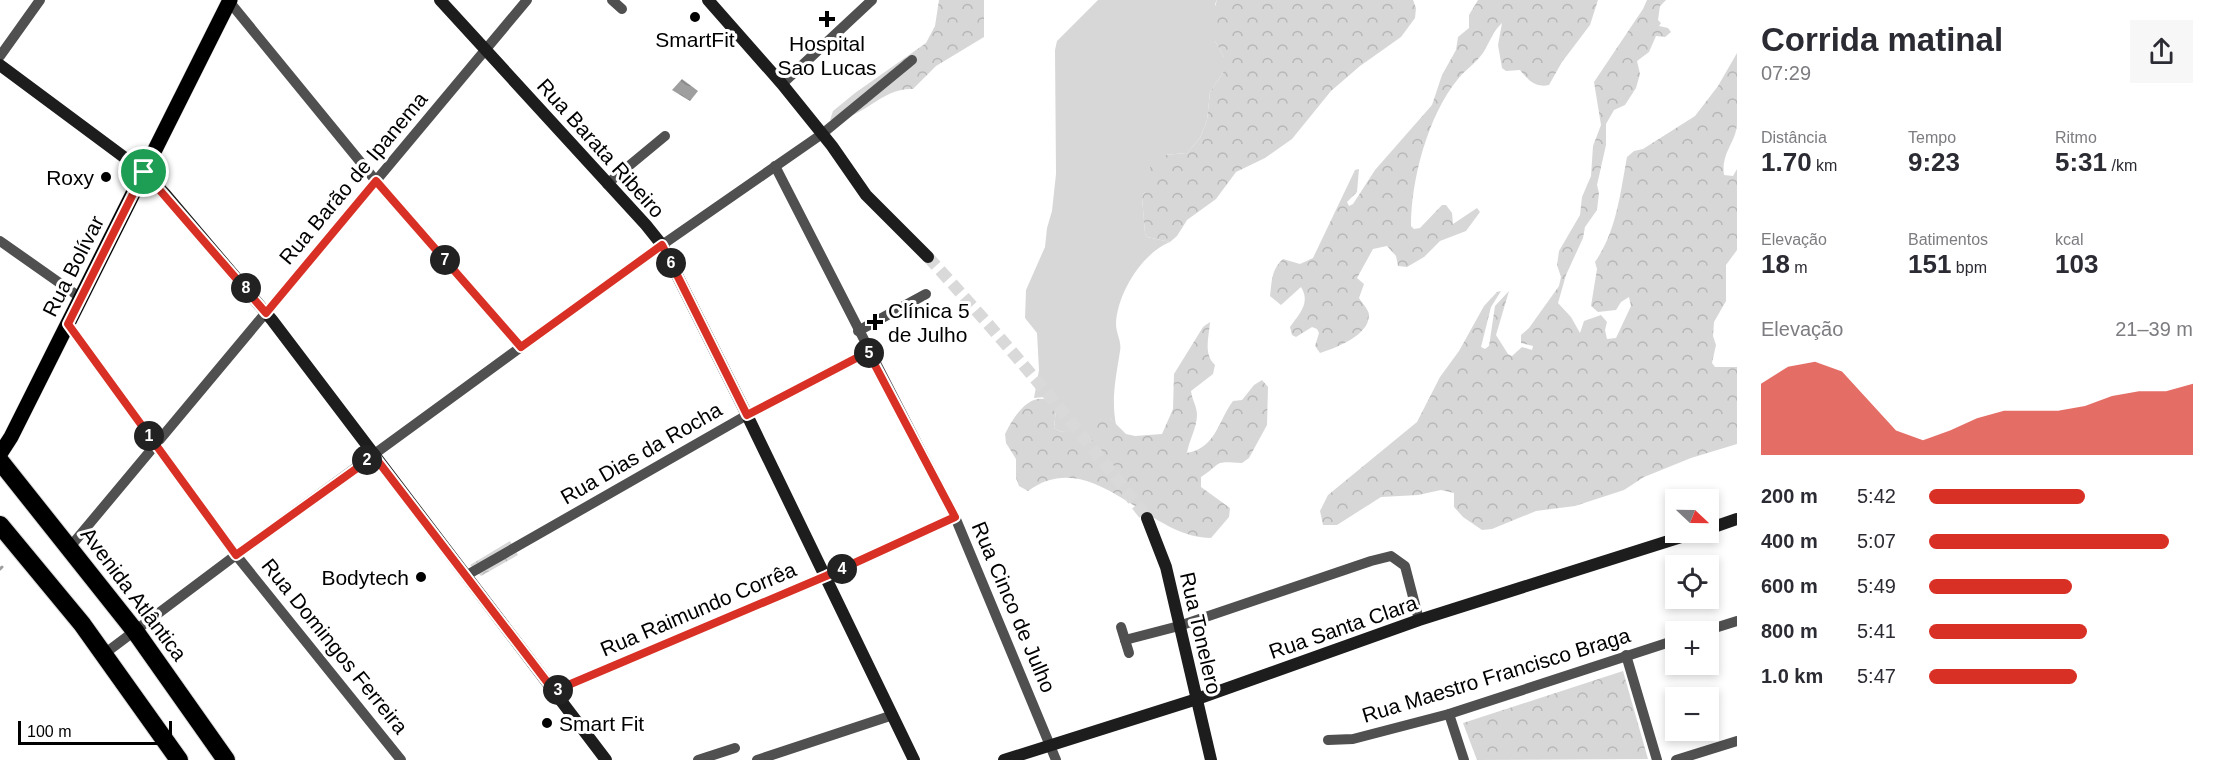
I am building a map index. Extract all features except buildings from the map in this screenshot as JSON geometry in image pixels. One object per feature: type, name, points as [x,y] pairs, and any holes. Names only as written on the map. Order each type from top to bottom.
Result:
[{"type":"highway","name":"Avenida Atlântica","points":[[0,460],[135,631],[226,760]]},
{"type":"highway","points":[[0,525],[104,654],[179,760]]},
{"type":"main road","name":"Rua Bolívar","points":[[0,454],[11,437],[68,324],[229,0]]},
{"type":"main road","name":"Rua Barata Ribeiro","points":[[440,0],[662,245],[826,576],[914,760]]},
{"type":"main road","points":[[708,0],[782,84],[866,195],[928,257]]},
{"type":"main road","points":[[0,65],[144,172],[266,313],[606,760]]},
{"type":"main road","name":"Rua Tonelero","points":[[1147,518],[1166,567],[1211,760]]},
{"type":"main road","points":[[1719,525],[1737,519]]},
{"type":"main road","name":"Rua Santa Clara","points":[[1004,760],[1197,699],[1419,620],[1665,542]]},
{"type":"street","points":[[0,56],[40,0]]},
{"type":"street","points":[[229,0],[376,181],[521,347]]},
{"type":"street","name":"Rua Barão de Ipanema","points":[[70,548],[527,0]]},
{"type":"street","points":[[612,0],[622,9]]},
{"type":"street","points":[[782,84],[872,0]]},
{"type":"street","points":[[104,654],[521,347],[662,245],[822,134],[912,60]]},
{"type":"street","points":[[607,184],[665,136]]},
{"type":"street","name":"Rua Cinco de Julho","points":[[775,166],[868,352],[955,517],[1056,760]]},
{"type":"street","points":[[0,241],[81,298]]},
{"type":"street","points":[[858,331],[926,294]]},
{"type":"street","name":"Rua Domingos Ferreira","points":[[68,324],[236,555],[401,760]]},
{"type":"street","name":"Rua Dias da Rocha","points":[[467,575],[747,415],[868,352]]},
{"type":"street","name":"Rua Raimundo Corrêa","points":[[554,691],[826,576],[955,517]]},
{"type":"street","points":[[1125,640],[1179,626],[1391,556],[1405,566],[1419,620]]},
{"type":"street","points":[[1719,627],[1737,621]]},
{"type":"street","points":[[1120,627],[1129,653]]},
{"type":"street","name":"Rua Maestro Francisco Braga","points":[[1328,740],[1353,739],[1449,714],[1665,643]]},
{"type":"street","points":[[1626,655],[1657,760]]},
{"type":"street","points":[[1449,714],[1464,760]]},
{"type":"street","points":[[757,760],[893,715]]},
{"type":"street","points":[[1677,760],[1737,741]]},
{"type":"street","points":[[698,760],[735,748]]},
{"type":"green space","points":[[939,0],[984,0],[984,37],[936,66],[913,89],[890,94],[852,115],[830,120],[833,111],[855,93],[926,43],[935,26]]},
{"type":"green space","points":[[1098,0],[1217,0],[1215,4],[1215,41],[1224,57],[1224,71],[1210,92],[1207,120],[1200,138],[1187,153],[1164,155],[1151,188],[1142,197],[1147,237],[1170,242],[1160,247],[1141,265],[1126,288],[1117,312],[1116,324],[1120,347],[1114,396],[1116,425],[1110,418],[1062,432],[1054,428],[1056,410],[1044,397],[1034,398],[1039,370],[1037,333],[1025,318],[1026,290],[1045,247],[1052,211],[1056,174],[1055,50],[1057,41]]},
{"type":"green space","points":[[1217,0],[1413,0],[1416,8],[1415,18],[1401,37],[1360,66],[1331,91],[1292,139],[1265,158],[1236,172],[1216,199],[1187,220],[1177,236],[1170,242],[1147,237],[1142,197],[1151,187],[1150,165],[1164,155],[1187,153],[1200,138],[1207,120],[1210,92],[1224,71],[1224,57],[1215,41],[1210,22]]},
{"type":"green space","points":[[1478,0],[1598,0],[1590,25],[1562,62],[1549,85],[1536,84],[1520,70],[1506,71],[1502,68],[1498,45],[1502,23],[1496,30],[1483,53],[1447,94],[1430,129],[1414,189],[1411,226],[1414,229],[1420,228],[1442,205],[1446,205],[1452,213],[1453,224],[1477,208],[1480,212],[1466,231],[1440,241],[1424,257],[1407,267],[1398,266],[1396,256],[1387,246],[1373,249],[1357,278],[1364,284],[1359,298],[1369,313],[1368,322],[1350,340],[1320,353],[1315,346],[1319,333],[1317,329],[1312,327],[1296,337],[1292,335],[1290,327],[1300,313],[1305,298],[1301,287],[1281,305],[1270,296],[1274,272],[1283,259],[1300,264],[1313,258],[1355,170],[1359,169],[1357,192],[1347,202],[1349,206],[1353,204],[1375,170],[1432,105],[1442,75],[1456,50],[1458,37],[1469,28],[1469,15]]},
{"type":"green space","points":[[1647,0],[1666,0],[1660,6],[1658,20],[1661,23],[1659,26],[1668,28],[1671,32],[1665,37],[1656,36],[1649,52],[1637,61],[1640,74],[1636,88],[1625,105],[1614,110],[1606,124],[1606,145],[1597,185],[1599,193],[1597,210],[1585,227],[1583,238],[1566,275],[1558,303],[1571,317],[1580,333],[1584,321],[1601,315],[1607,322],[1605,330],[1607,339],[1616,338],[1631,306],[1629,297],[1621,302],[1616,310],[1598,312],[1591,306],[1597,269],[1595,262],[1613,224],[1627,157],[1695,116],[1718,86],[1737,53],[1737,125],[1724,161],[1724,175],[1733,176],[1737,169],[1737,250],[1726,265],[1726,301],[1714,322],[1713,336],[1716,345],[1712,363],[1715,367],[1737,367],[1737,444],[1691,458],[1644,477],[1624,490],[1575,506],[1536,511],[1492,529],[1482,530],[1463,517],[1454,507],[1454,493],[1441,490],[1418,495],[1381,497],[1337,525],[1323,525],[1320,511],[1328,495],[1417,422],[1440,377],[1459,351],[1484,306],[1497,292],[1501,291],[1491,307],[1481,347],[1485,349],[1489,346],[1495,306],[1509,291],[1496,335],[1508,354],[1512,356],[1522,347],[1532,350],[1533,346],[1521,343],[1521,335],[1529,328],[1559,286],[1561,277],[1557,265],[1559,251],[1580,215],[1582,197],[1591,176],[1593,146],[1601,125],[1594,82]]},
{"type":"green space","points":[[1210,322],[1208,351],[1215,365],[1213,374],[1191,391],[1197,415],[1187,453],[1197,450],[1210,440],[1233,401],[1242,400],[1254,385],[1262,380],[1268,387],[1267,425],[1249,458],[1242,463],[1219,464],[1201,477],[1201,487],[1230,508],[1229,517],[1211,538],[1187,534],[1165,524],[1098,485],[1075,479],[1052,480],[1028,491],[1019,486],[1016,478],[1016,459],[1006,443],[1005,434],[1013,419],[1024,407],[1036,399],[1052,401],[1056,410],[1054,428],[1062,432],[1079,426],[1093,415],[1102,414],[1110,418],[1126,434],[1135,436],[1162,434],[1173,409],[1174,374],[1203,327]]},
{"type":"green space","points":[[510,541],[518,555],[481,576],[470,565]]},
{"type":"green space","points":[[1623,671],[1648,759],[1477,760],[1463,723]]},
{"type":"water","points":[[682,79],[698,91],[690,101],[672,90]]},
{"type":"tunnel","points":[[928,257],[1040,385],[1147,518]]},
{"type":"place","name":"SmartFit","points":[[695,17]]},
{"type":"place","name":"Hospital Sao Lucas","points":[[827,19]]},
{"type":"place","name":"Roxy","points":[[106,177]]},
{"type":"place","name":"Clínica 5 de Julho","points":[[875,322]]},
{"type":"place","name":"Bodytech","points":[[421,577]]},
{"type":"place","name":"Smart Fit","points":[[547,723]]},
{"type":"route","points":[[144,172],[266,313],[376,181],[521,347],[662,245],[747,415],[868,352],[955,517],[826,576],[554,691],[374,456],[236,555],[68,324],[144,172]]}]
